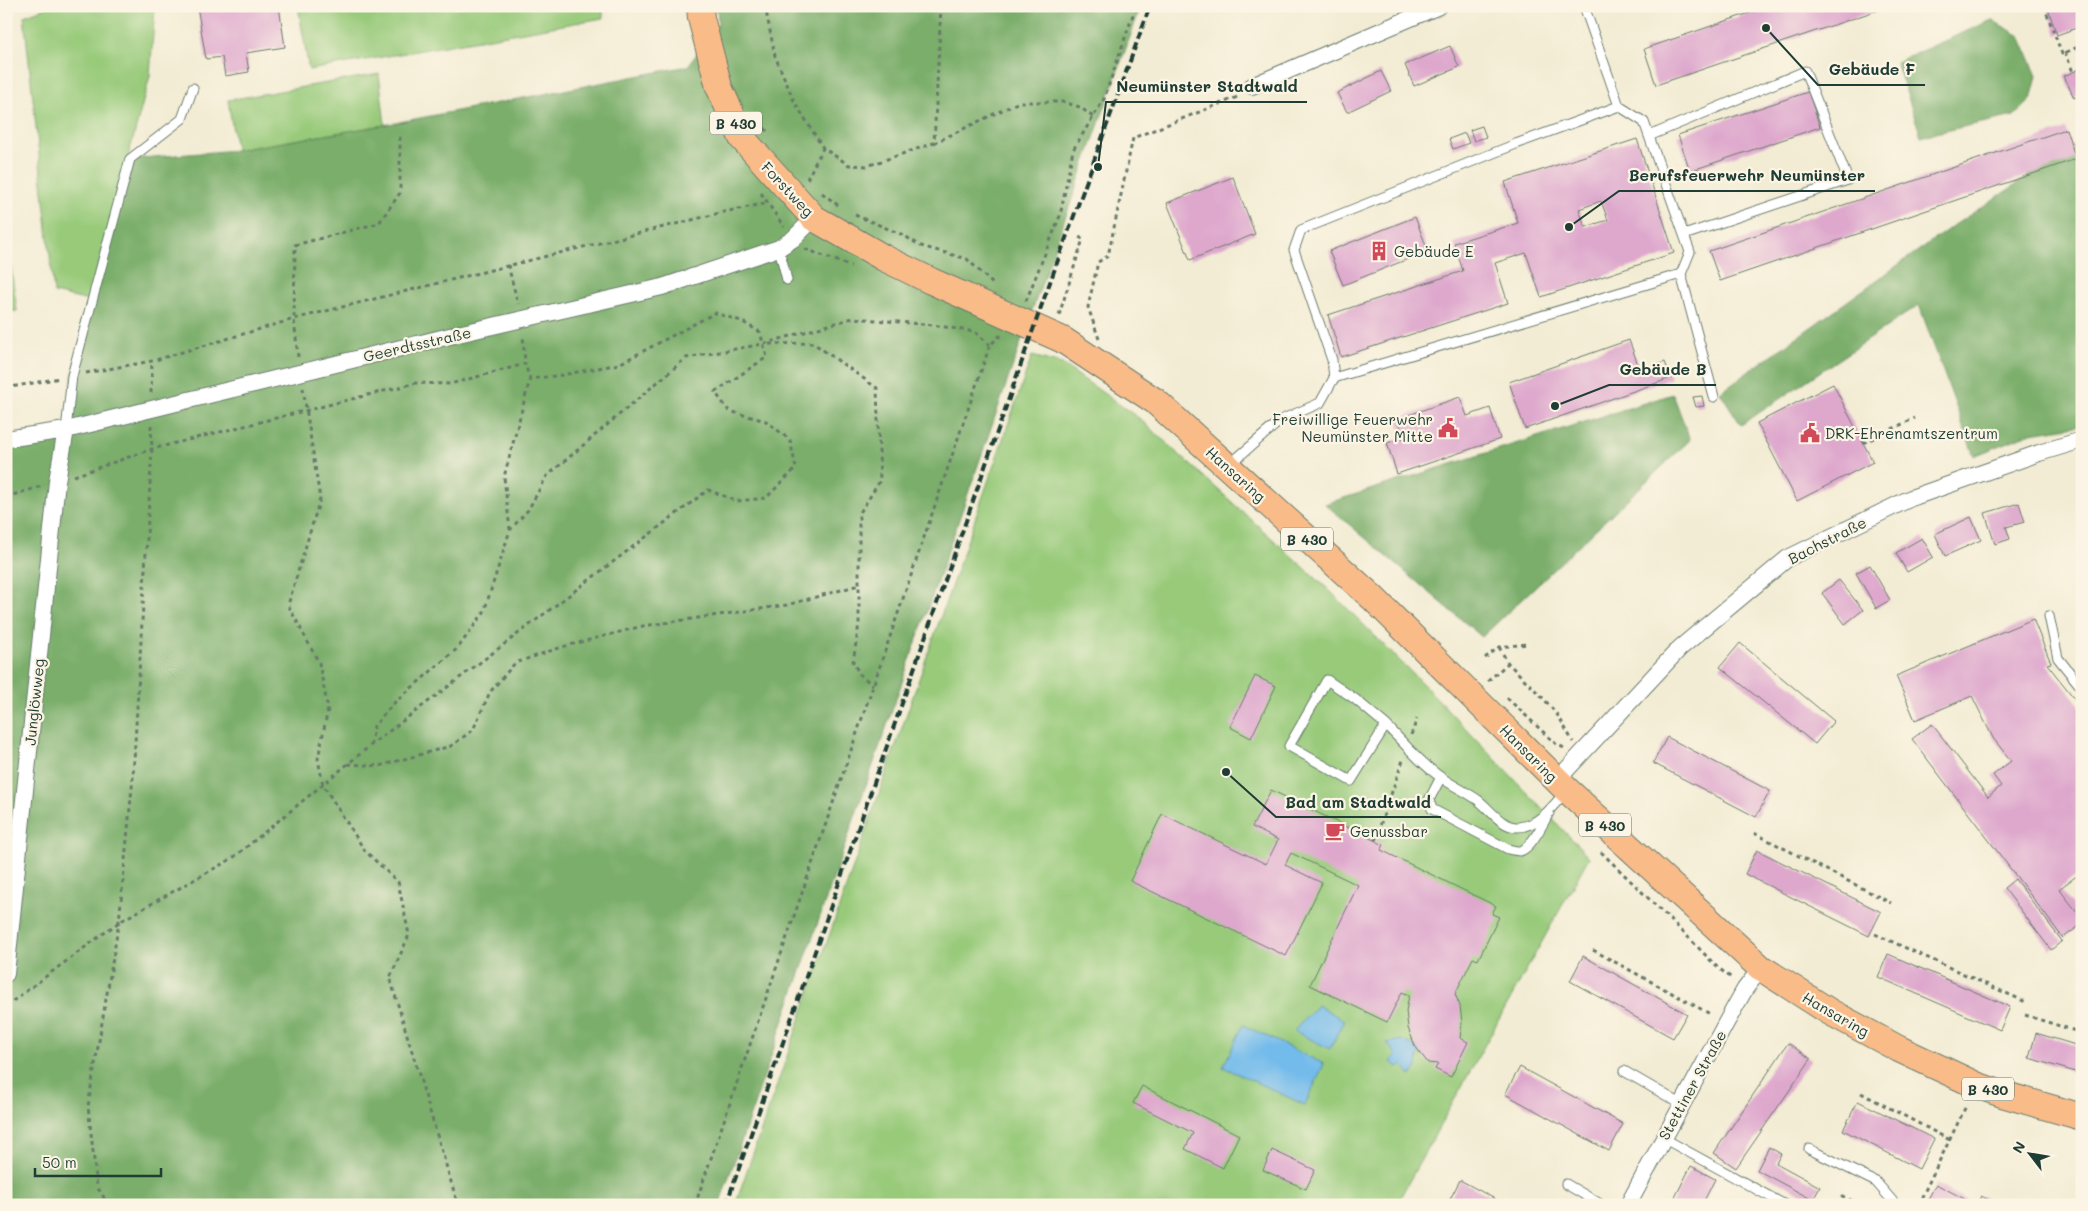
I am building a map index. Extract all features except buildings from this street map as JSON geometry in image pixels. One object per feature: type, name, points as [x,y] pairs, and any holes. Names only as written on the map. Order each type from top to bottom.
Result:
[{"type":"main road","name":"Forstweg","points":[[700,6],[701,18],[719,88],[742,138],[814,218],[884,258],[931,281],[1008,324]]},
{"type":"main road","name":"Hansaring","points":[[1008,324],[1063,340],[1155,401],[1372,598],[1559,792],[1761,968],[1830,1012],[1899,1049],[1976,1085],[2082,1117]]},
{"type":"street","points":[[1252,86],[1439,6]]},
{"type":"street","name":"Geerdtsstraße","points":[[6,439],[66,430],[300,372],[662,287],[779,248],[794,239],[814,218]]},
{"type":"street","name":"Junglöwweg","points":[[6,974],[57,482],[66,430]]},
{"type":"street","name":"Bachstraße","points":[[1559,792],[1580,756],[1680,648],[1788,558],[1911,498],[2039,453],[2082,440]]},
{"type":"street","name":"Stettiner Straße","points":[[1628,1205],[1681,1104],[1745,989],[1761,968]]},
{"type":"lane","points":[[1584,6],[1619,106],[1644,122],[1690,252],[1682,274],[1714,397]]},
{"type":"lane","points":[[1649,136],[1805,71],[1848,180],[1684,235]]},
{"type":"lane","points":[[66,430],[72,376],[130,159],[182,119],[193,88]]},
{"type":"lane","points":[[1228,467],[1281,420],[1320,403],[1334,378],[1332,360],[1294,250],[1301,230],[1507,148],[1619,106]]},
{"type":"lane","points":[[779,248],[787,280]]},
{"type":"lane","points":[[1334,378],[1682,274]]},
{"type":"lane","points":[[2050,616],[2058,658],[2082,688]]},
{"type":"lane","points":[[1386,725],[1351,782],[1289,746],[1327,680],[1355,699],[1386,725],[1441,777],[1478,800],[1503,822],[1515,827],[1533,823],[1559,792]]},
{"type":"lane","points":[[1441,777],[1429,800],[1432,809],[1514,850],[1520,851],[1530,844],[1559,792]]},
{"type":"lane","points":[[1624,1071],[1681,1104]]},
{"type":"lane","points":[[1663,1138],[1785,1205]]},
{"type":"lane","points":[[1809,1149],[1876,1182],[1896,1205]]},
{"type":"lane","points":[[1566,1184],[1602,1205]]},
{"type":"path","points":[[765,6],[775,56],[794,101],[823,148],[849,165],[866,166],[934,143],[1020,102],[1063,102],[1080,107],[1094,117]]},
{"type":"path","points":[[934,143],[941,6]]},
{"type":"path","points":[[695,1205],[990,345],[1005,332],[1060,216],[1073,150],[1104,100],[1136,6]]},
{"type":"path","points":[[2044,6],[2062,54],[2082,45]]},
{"type":"path","points":[[2077,47],[2082,60]]},
{"type":"path","points":[[2065,52],[2073,72]]},
{"type":"path","points":[[1102,345],[1088,307],[1098,262],[1108,256],[1133,138],[1245,94],[1252,86]]},
{"type":"path","points":[[400,135],[400,194],[379,223],[296,245],[294,319],[300,372],[320,499],[288,605],[319,663],[328,709],[318,759],[322,784],[365,851],[398,882],[409,935],[390,978],[458,1205]]},
{"type":"path","points":[[6,388],[152,361],[294,319],[724,212],[767,204],[806,180],[823,148]]},
{"type":"path","points":[[758,188],[767,204],[794,239],[804,248],[856,268]]},
{"type":"path","points":[[1058,319],[1084,239],[1077,236]]},
{"type":"path","points":[[371,746],[374,726],[394,703],[458,648],[484,612],[510,530],[504,477],[530,379],[525,364],[522,320],[508,266]]},
{"type":"path","points":[[6,1006],[120,922],[233,858],[371,746],[708,490],[737,501],[766,498],[796,468],[790,440],[766,421],[729,411],[715,392],[767,357],[760,332],[742,321],[715,314],[619,364],[530,379]]},
{"type":"path","points":[[510,530],[528,510],[547,476],[686,358],[763,344],[852,318],[934,325],[975,332],[990,345]]},
{"type":"path","points":[[763,344],[813,343],[877,388],[880,481],[860,514],[859,624],[853,662],[860,675],[873,685]]},
{"type":"path","points":[[109,1205],[97,1187],[88,1106],[120,922],[133,777],[152,449],[152,361]]},
{"type":"path","points":[[6,497],[57,482],[152,449],[307,412],[416,383],[450,384],[525,364]]},
{"type":"path","points":[[1863,443],[1916,418]]},
{"type":"path","points":[[348,764],[379,766],[451,746],[473,730],[490,692],[515,663],[562,647],[643,626],[787,604],[859,585]]},
{"type":"path","points":[[1484,658],[1499,647],[1528,644]]},
{"type":"path","points":[[1499,647],[1508,663],[1559,717],[1580,756]]},
{"type":"path","points":[[1488,680],[1508,663]]},
{"type":"path","points":[[1375,840],[1417,719]]},
{"type":"path","points":[[1754,833],[1891,903]]},
{"type":"path","points":[[1600,851],[1717,966],[1745,989]]},
{"type":"path","points":[[1875,934],[2028,1003]]},
{"type":"path","points":[[1593,950],[1726,1023]]},
{"type":"path","points":[[2025,1015],[2082,1033]]},
{"type":"path","points":[[1918,1205],[1976,1085]]},
{"type":"path","points":[[1861,1094],[1950,1140]]},
{"type":"path","points":[[1838,1205],[1842,1197],[1864,1205]]},
{"type":"green space","points":[[51,6],[155,6],[150,76],[89,301],[54,293],[24,16]]},
{"type":"green space","points":[[298,6],[603,6],[603,18],[309,70]]},
{"type":"green space","points":[[717,6],[1141,6],[1033,308],[719,1205],[6,1205],[6,439],[66,430],[72,376],[130,159],[236,150],[384,125],[688,66],[718,24]]},
{"type":"green space","points":[[1992,20],[2020,36],[2037,76],[2031,100],[2014,116],[1921,136],[1896,62]]},
{"type":"green space","points":[[379,74],[385,125],[236,150],[228,100]]},
{"type":"green space","points":[[2082,141],[2082,425],[2031,433],[1974,456],[1919,305],[1741,425],[1720,392],[1950,228]]},
{"type":"green space","points":[[6,230],[17,311],[6,312]]},
{"type":"green space","points":[[1032,356],[1062,364],[1140,419],[1329,590],[1427,688],[1589,857],[1396,1205],[735,1205]]},
{"type":"green space","points":[[1673,394],[1690,440],[1482,637],[1325,504]]},
{"type":"water","points":[[1317,1005],[1344,1020],[1330,1049],[1294,1031]]},
{"type":"water","points":[[1243,1025],[1324,1064],[1305,1105],[1223,1067]]},
{"type":"water","points":[[1401,1040],[1415,1046],[1420,1054],[1417,1067],[1411,1076],[1403,1065],[1398,1067],[1391,1062],[1396,1054],[1387,1043]]},
{"type":"railway","points":[[726,1205],[1041,307],[1150,6]]},
{"type":"place","name":"Gebäude F","points":[[1766,28]]},
{"type":"place","name":"Neumünster Stadtwald","points":[[1098,167]]},
{"type":"place","name":"Berufsfeuerwehr Neumünster","points":[[1569,227]]},
{"type":"place","name":"Gebäude E","points":[[1379,251]]},
{"type":"place","name":"Gebäude B","points":[[1555,406]]},
{"type":"place","name":"Freiwillige Feuerwehr Neumünster Mitte","points":[[1448,428]]},
{"type":"place","name":"DRK-Ehrenamtszentrum","points":[[1810,433]]},
{"type":"place","name":"Bad am Stadtwald","points":[[1226,772]]},
{"type":"place","name":"Genussbar","points":[[1335,831]]}]
